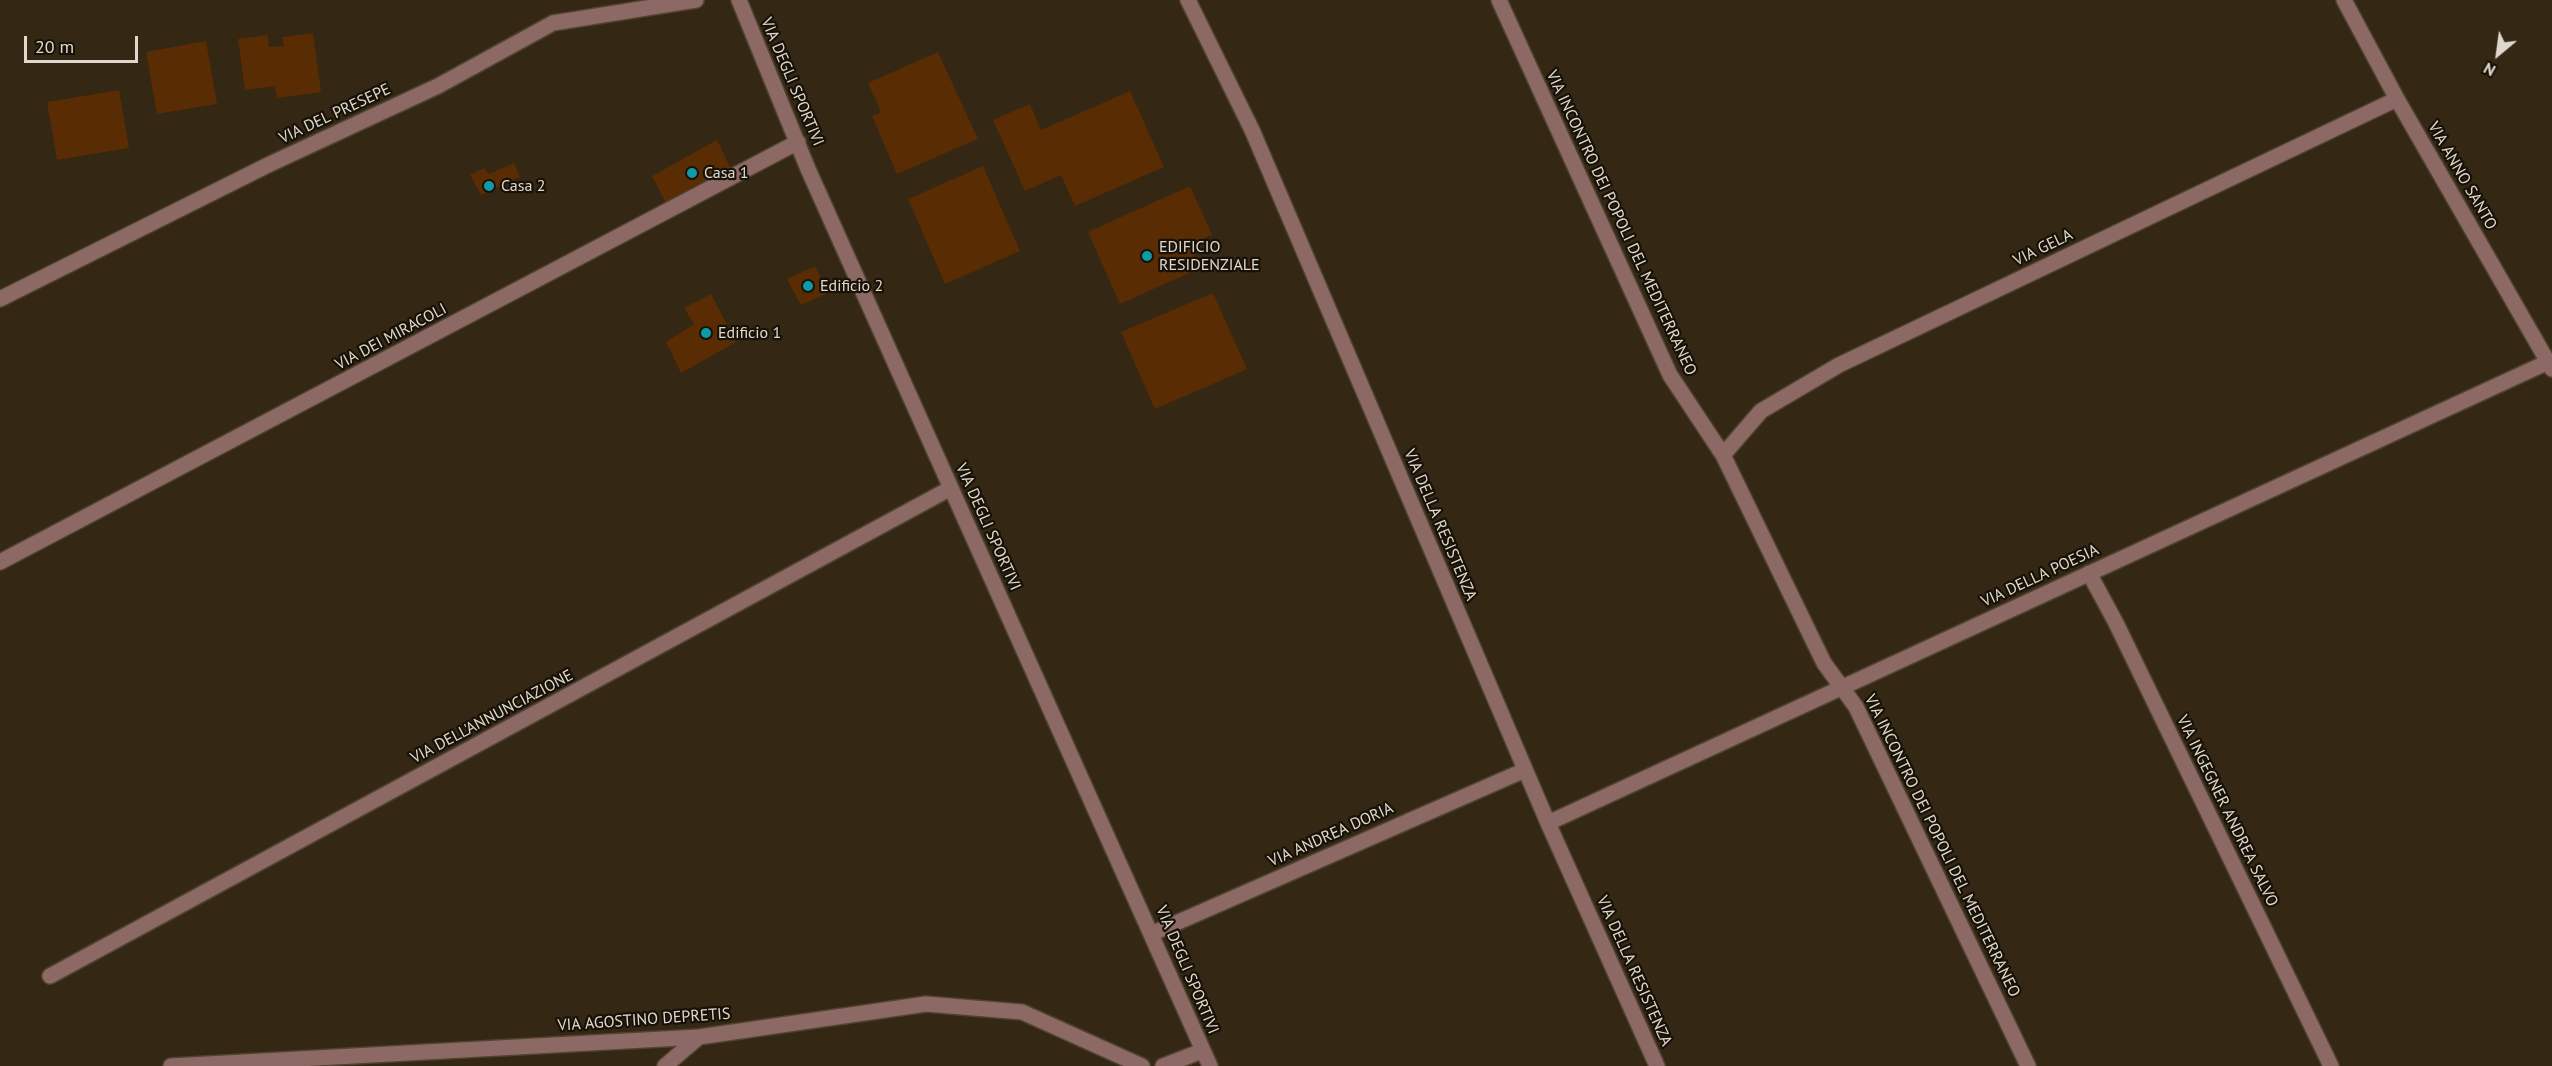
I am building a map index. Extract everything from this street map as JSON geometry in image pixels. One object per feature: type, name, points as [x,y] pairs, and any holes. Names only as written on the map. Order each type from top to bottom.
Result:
[{"type":"street","name":"VIA DEL PRESEPE","points":[[0,299],[270,164],[438,86],[553,23],[696,0]]},
{"type":"street","name":"VIA DEGLI SPORTIVI","points":[[739,0],[798,142],[1210,1066]]},
{"type":"street","name":"VIA DELLA RESISTENZA","points":[[1188,0],[1252,130],[1525,770],[1657,1066]]},
{"type":"street","name":"VIA INCONTRO DEI POPOLI DEL MEDITERRANEO","points":[[1499,0],[1670,375],[1723,455],[1824,663],[1856,707],[2028,1066]]},
{"type":"street","name":"VIA ANNO SANTO","points":[[2344,0],[2397,99],[2550,366]]},
{"type":"street","name":"VIA GELA","points":[[1723,455],[1761,411],[1839,366],[2397,99]]},
{"type":"street","name":"VIA DEI MIRACOLI","points":[[0,562],[798,142]]},
{"type":"street","name":"VIA DELLA POESIA","points":[[1548,823],[2089,573],[2550,366]]},
{"type":"street","name":"VIA DELL'ANNUNCIAZIONE","points":[[50,976],[951,488]]},
{"type":"street","name":"VIA INGEGNER ANDREA SALVO","points":[[2089,573],[2116,623],[2331,1066]]},
{"type":"street","name":"VIA ANDREA DORIA","points":[[1151,933],[1525,770]]},
{"type":"street","name":"VIA AGOSTINO DEPRETIS","points":[[171,1066],[699,1037],[926,1004],[1022,1012],[1142,1066]]},
{"type":"street","points":[[664,1066],[699,1037]]},
{"type":"street","points":[[1162,1066],[1202,1051]]},
{"type":"building","points":[[313,33],[321,92],[277,98],[275,86],[245,90],[238,39],[268,35],[269,47],[284,46],[282,37]]},
{"type":"building","points":[[206,41],[217,104],[157,114],[146,52]]},
{"type":"building","points":[[938,52],[978,139],[897,174],[872,116],[881,112],[868,83]]},
{"type":"building","points":[[119,90],[129,148],[57,160],[47,102]]},
{"type":"building","points":[[1130,91],[1164,167],[1075,206],[1061,175],[1025,191],[993,120],[1030,104],[1041,130]]},
{"type":"building","name":"Casa 1","points":[[717,140],[732,171],[667,205],[652,176]]},
{"type":"building","name":"Casa 2","points":[[514,163],[520,177],[481,195],[470,175],[484,168],[489,174]]},
{"type":"building","points":[[983,166],[1020,251],[945,284],[908,199]]},
{"type":"building","name":"EDIFICIO RESIDENZIALE","points":[[1190,186],[1212,235],[1190,244],[1200,268],[1120,304],[1088,232]]},
{"type":"building","name":"Edificio 2","points":[[815,266],[828,293],[801,305],[787,279]]},
{"type":"building","points":[[1213,293],[1247,369],[1155,409],[1121,332]]},
{"type":"building","name":"Edificio 1","points":[[711,294],[736,342],[681,373],[666,342],[694,324],[684,308]]},
{"type":"place","name":"Casa 1","points":[[692,173]]},
{"type":"place","name":"Casa 2","points":[[489,186]]},
{"type":"place","name":"EDIFICIO RESIDENZIALE","points":[[1147,256]]},
{"type":"place","name":"Edificio 2","points":[[808,286]]},
{"type":"place","name":"Edificio 1","points":[[706,333]]}]
